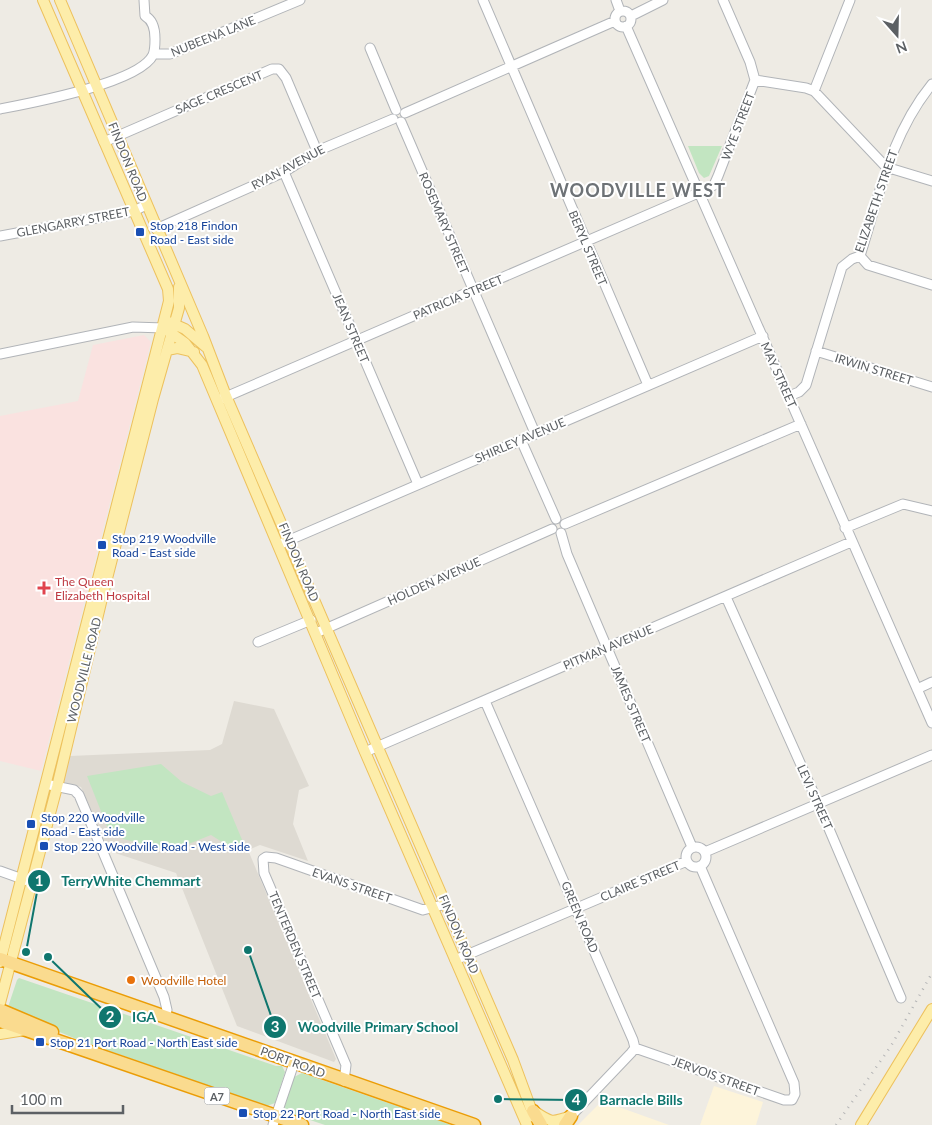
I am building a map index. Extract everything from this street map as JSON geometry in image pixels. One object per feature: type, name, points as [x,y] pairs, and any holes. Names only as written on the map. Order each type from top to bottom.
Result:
[{"type":"highway","name":"PORT ROAD","points":[[3,961],[474,1125]]},
{"type":"highway","points":[[0,1010],[44,1027],[72,1046]]},
{"type":"highway","name":"A7","points":[[0,1021],[275,1121],[302,1125]]},
{"type":"highway","points":[[526,1119],[541,1125]]},
{"type":"main road","name":"FINDON ROAD","points":[[43,0],[168,289],[170,301],[169,326],[194,352],[222,398],[290,540],[467,955],[526,1119]]},
{"type":"main road","name":"FINDON ROAD","points":[[60,0],[207,348],[222,398],[278,545],[365,752],[526,1119],[536,1125]]},
{"type":"main road","name":"WOODVILLE ROAD","points":[[3,961],[12,950],[45,784],[169,326],[179,308],[178,279]]},
{"type":"main road","name":"WOODVILLE ROAD","points":[[0,1003],[3,961],[8,934],[57,787],[85,666],[167,350],[169,326]]},
{"type":"main road","points":[[169,326],[185,329],[207,348]]},
{"type":"main road","points":[[167,350],[177,348],[194,352]]},
{"type":"main road","points":[[0,943],[8,934]]},
{"type":"main road","points":[[861,1125],[932,1009]]},
{"type":"main road","points":[[0,1034],[26,1030]]},
{"type":"main road","points":[[526,1119],[554,1122],[568,1121]]},
{"type":"street","points":[[0,110],[83,92],[138,69],[154,54],[154,29],[150,20],[145,16],[144,0]]},
{"type":"street","name":"NUBEENA LANE","points":[[154,54],[170,54],[300,0]]},
{"type":"street","name":"BERYL STREET","points":[[483,0],[648,385]]},
{"type":"street","points":[[616,0],[620,11]]},
{"type":"street","points":[[631,16],[663,0]]},
{"type":"street","points":[[724,0],[750,62],[755,80],[806,88],[814,92],[874,157],[886,166],[932,181]]},
{"type":"street","points":[[814,92],[850,0]]},
{"type":"street","points":[[620,11],[626,11],[631,16],[630,22],[626,26],[618,25],[615,21],[616,15],[620,11]]},
{"type":"street","name":"RYAN AVENUE","points":[[156,228],[284,172],[317,151],[615,21]]},
{"type":"street","name":"MAY STREET","points":[[626,26],[932,723]]},
{"type":"street","name":"ROSEMARY STREET","points":[[370,48],[535,434]]},
{"type":"street","name":"SAGE CRESCENT","points":[[104,142],[265,72],[279,70],[286,78],[317,151]]},
{"type":"street","name":"WYE STREET","points":[[700,193],[714,185],[755,80]]},
{"type":"street","name":"ELIZABETH STREET","points":[[789,396],[799,392],[806,384],[842,267],[852,259],[860,256],[886,166],[901,130],[931,86]]},
{"type":"street","name":"JEAN STREET","points":[[284,172],[418,484]]},
{"type":"street","name":"PATRICIA STREET","points":[[222,398],[700,193]]},
{"type":"street","name":"GLENGARRY STREET","points":[[0,236],[134,211],[146,205]]},
{"type":"street","points":[[860,256],[868,265],[932,285]]},
{"type":"street","points":[[0,354],[132,327],[140,323],[169,326]]},
{"type":"street","name":"SHIRLEY AVENUE","points":[[278,545],[763,336]]},
{"type":"street","name":"IRWIN STREET","points":[[816,351],[932,387]]},
{"type":"street","points":[[556,519],[552,523],[552,529],[555,533],[801,424]]},
{"type":"street","points":[[521,440],[556,519],[561,520],[563,528]]},
{"type":"street","points":[[845,528],[903,504],[932,511]]},
{"type":"street","name":"JAMES STREET","points":[[563,528],[567,554],[692,847]]},
{"type":"street","name":"HOLDEN AVENUE","points":[[316,633],[552,529]]},
{"type":"street","name":"PITMAN AVENUE","points":[[365,752],[851,542]]},
{"type":"street","name":"LEVI STREET","points":[[726,597],[818,803],[901,998]]},
{"type":"street","points":[[258,642],[311,620]]},
{"type":"street","points":[[917,690],[932,682]]},
{"type":"street","name":"GREEN ROAD","points":[[485,701],[576,908],[634,1048]]},
{"type":"street","points":[[705,852],[932,755]]},
{"type":"street","points":[[45,784],[74,790],[79,795],[164,997],[167,1010],[165,1016]]},
{"type":"street","points":[[692,847],[698,847],[705,852],[706,858],[700,866],[691,865],[687,861],[688,851],[692,847]]},
{"type":"street","name":"EVANS STREET","points":[[262,864],[263,859],[266,857],[276,858],[423,910],[433,909]]},
{"type":"street","name":"CLAIRE STREET","points":[[455,960],[687,861]]},
{"type":"street","name":"TENTERDEN STREET","points":[[262,864],[346,1065],[344,1081]]},
{"type":"street","name":"JERVOIS STREET","points":[[634,1048],[784,1100],[792,1100],[795,1094],[794,1082],[700,866]]},
{"type":"street","points":[[0,871],[27,880]]},
{"type":"street","points":[[433,909],[446,904]]},
{"type":"street","points":[[568,1121],[634,1048]]},
{"type":"street","points":[[275,1121],[294,1063]]},
{"type":"shaded area","name":"The Queen Elizabeth Hospital","points":[[144,335],[151,342],[41,771],[0,761],[0,416],[78,401],[93,345]]},
{"type":"shaded area","points":[[234,701],[274,709],[309,786],[299,790],[293,824],[308,861],[260,845],[248,850],[336,1059],[334,1062],[237,1026],[176,873],[109,851],[81,787],[63,782],[70,756],[210,750],[222,744]]},
{"type":"shaded area","points":[[714,1086],[763,1102],[756,1125],[700,1125]]},
{"type":"shaded area","points":[[602,1101],[669,1125],[578,1125]]},
{"type":"green space","points":[[688,146],[722,146],[709,176],[704,178],[699,173]]},
{"type":"green space","points":[[161,764],[182,782],[211,796],[222,792],[243,842],[230,847],[211,835],[171,851],[123,839],[119,831],[110,834],[87,776]]},
{"type":"green space","points":[[19,978],[276,1066],[282,1066],[285,1072],[275,1103],[267,1106],[81,1041],[7,1010]]},
{"type":"green space","points":[[302,1073],[451,1125],[325,1125],[286,1112],[284,1108],[294,1077]]},
{"type":"railway","points":[[836,1125],[891,1046],[932,973]]},
{"type":"place","name":"Stop 218 Findon Road - East side","points":[[140,232]]},
{"type":"place","name":"Stop 219 Woodville Road - East side","points":[[102,545]]},
{"type":"place","name":"The Queen Elizabeth Hospital","points":[[44,588]]},
{"type":"place","name":"Stop 220 Woodville Road - East side","points":[[31,824]]},
{"type":"place","name":"Stop 220 Woodville Road - West side","points":[[44,846]]},
{"type":"place","name":"Woodville Primary School","points":[[248,950]]},
{"type":"place","name":"TerryWhite Chemmart","points":[[26,952]]},
{"type":"place","name":"IGA","points":[[48,957]]},
{"type":"place","name":"Woodville Hotel","points":[[131,980]]},
{"type":"place","name":"Stop 21 Port Road - North East side","points":[[40,1042]]},
{"type":"place","name":"Barnacle Bills","points":[[498,1099]]},
{"type":"place","name":"Stop 22 Port Road - North East side","points":[[243,1113]]},
{"type":"district","name":"WOODVILLE WEST","points":[[638,190]]}]
